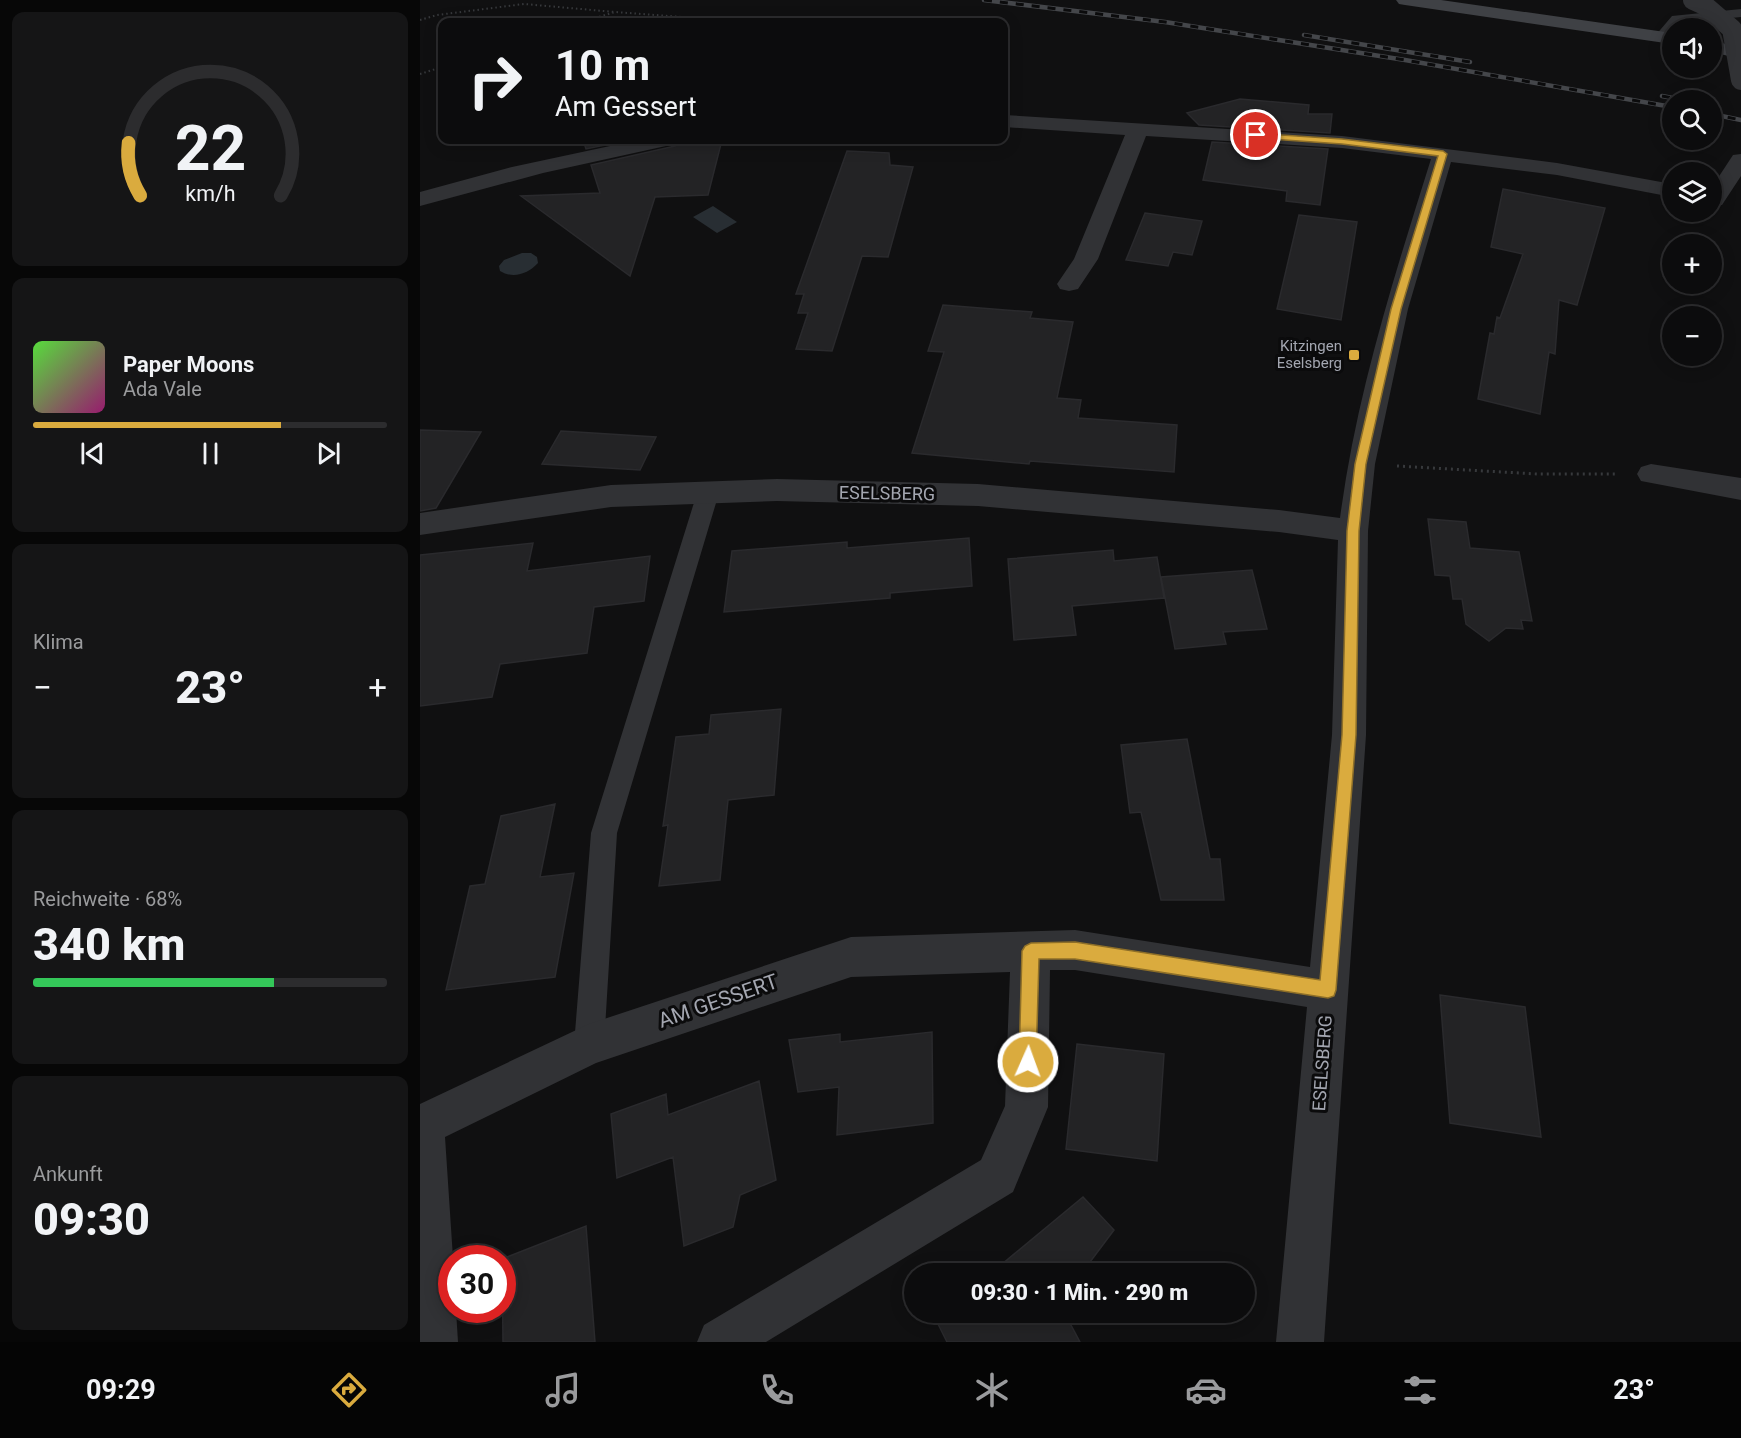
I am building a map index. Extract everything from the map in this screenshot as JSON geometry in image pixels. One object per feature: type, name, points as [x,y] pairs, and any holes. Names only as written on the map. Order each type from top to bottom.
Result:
[{"type":"main road","points":[[1414,1],[1662,37]]},
{"type":"main road","points":[[1722,49],[1741,53]]},
{"type":"street","points":[[1693,0],[1704,5],[1732,29],[1741,80]]},
{"type":"street","points":[[1008,120],[1342,142],[1557,169],[1662,188]]},
{"type":"street","points":[[1069,284],[1086,259],[1138,129]]},
{"type":"street","points":[[420,199],[482,180],[582,156],[646,144]]},
{"type":"street","name":"ESELSBERG","points":[[1300,1342],[1349,735],[1353,531],[1360,464],[1396,309],[1443,154]]},
{"type":"street","points":[[1722,196],[1741,160]]},
{"type":"street","points":[[1651,474],[1741,489]]},
{"type":"street","name":"ESELSBERG","points":[[420,524],[611,496],[777,490],[978,495],[1279,521],[1353,531]]},
{"type":"street","name":"AM GESSERT","points":[[434,1342],[422,1126],[589,1045],[851,957],[1075,950],[1328,990]]},
{"type":"street","points":[[721,1342],[997,1176],[1026,1107],[1031,951]]},
{"type":"lane","points":[[1688,18],[1741,13]]},
{"type":"lane","points":[[589,1045],[604,833],[708,493]]},
{"type":"path","points":[[420,20],[437,15],[524,4],[698,18]]},
{"type":"path","points":[[595,18],[615,12]]},
{"type":"path","points":[[420,74],[438,68]]},
{"type":"path","points":[[1360,464],[1537,474],[1651,474]]},
{"type":"shaded area","points":[[713,206],[737,222],[717,233],[693,217]]},
{"type":"shaded area","points":[[522,253],[531,253],[537,257],[538,263],[530,270],[520,274],[510,275],[500,271],[499,266],[504,260]]},
{"type":"building","points":[[1240,99],[1309,105],[1308,114],[1332,114],[1330,133],[1199,125],[1187,113]]},
{"type":"building","points":[[1212,142],[1328,149],[1320,205],[1286,201],[1287,191],[1203,180]]},
{"type":"building","points":[[584,144],[610,144],[586,149]]},
{"type":"building","points":[[677,144],[721,144],[708,195],[655,197],[630,276],[521,196],[600,193],[591,165]]},
{"type":"building","points":[[847,151],[889,153],[890,165],[913,167],[888,257],[862,256],[832,351],[796,349],[808,313],[798,313],[804,294],[796,294]]},
{"type":"building","points":[[1503,189],[1605,208],[1577,305],[1559,300],[1555,354],[1549,352],[1540,414],[1478,399],[1490,333],[1494,334],[1497,317],[1500,318],[1523,254],[1491,247]]},
{"type":"building","points":[[1145,213],[1202,221],[1192,255],[1173,252],[1168,266],[1126,260]]},
{"type":"building","points":[[1299,215],[1357,222],[1341,320],[1277,309]]},
{"type":"building","points":[[943,305],[1032,312],[1030,318],[1073,322],[1057,398],[1081,400],[1078,418],[1177,425],[1174,472],[1030,461],[1029,464],[912,453],[944,352],[928,351]]},
{"type":"building","points":[[420,430],[481,432],[436,508],[420,511]]},
{"type":"building","points":[[561,431],[656,437],[640,470],[542,464]]},
{"type":"building","points":[[1428,519],[1466,522],[1470,548],[1519,552],[1532,621],[1521,620],[1523,629],[1506,628],[1489,641],[1466,624],[1462,599],[1453,599],[1450,576],[1435,575]]},
{"type":"building","points":[[969,538],[972,586],[890,593],[890,598],[724,612],[732,551],[847,542],[847,548]]},
{"type":"building","points":[[533,543],[527,571],[650,556],[644,601],[594,607],[587,653],[500,664],[492,697],[420,706],[420,555]]},
{"type":"building","points":[[1113,550],[1114,561],[1157,557],[1164,598],[1072,606],[1076,635],[1014,640],[1008,559]]},
{"type":"building","points":[[1252,570],[1267,629],[1223,632],[1226,644],[1175,649],[1161,577]]},
{"type":"building","points":[[781,709],[774,795],[728,800],[720,880],[659,886],[668,825],[663,826],[676,737],[709,734],[711,715]]},
{"type":"building","points":[[1187,739],[1210,859],[1220,859],[1224,900],[1161,900],[1141,812],[1130,813],[1121,745]]},
{"type":"building","points":[[555,804],[540,877],[574,873],[555,977],[446,990],[470,886],[485,884],[501,816]]},
{"type":"building","points":[[1440,995],[1525,1007],[1541,1137],[1450,1123]]},
{"type":"building","points":[[932,1032],[933,1123],[837,1135],[839,1087],[798,1092],[789,1040],[840,1034],[840,1042]]},
{"type":"building","points":[[1077,1044],[1164,1054],[1157,1161],[1066,1149]]},
{"type":"building","points":[[759,1081],[776,1180],[740,1195],[733,1227],[684,1246],[673,1157],[617,1178],[611,1114],[666,1094],[668,1115]]},
{"type":"building","points":[[1083,1197],[1114,1230],[1089,1263],[1003,1263]]},
{"type":"building","points":[[586,1226],[595,1342],[503,1342],[503,1323],[516,1323],[516,1254]]},
{"type":"building","points":[[938,1323],[1070,1323],[1080,1342],[947,1342]]},
{"type":"railway","points":[[984,0],[1165,22],[1405,60],[1662,105]]},
{"type":"railway","points":[[1304,35],[1470,62]]},
{"type":"railway","points":[[1722,116],[1741,120]]},
{"type":"place","name":"Kitzingen Eselsberg","points":[[1354,355]]},
{"type":"route","points":[[1028,1062],[1031,951],[1075,950],[1328,990],[1349,735],[1353,531],[1360,464],[1396,309],[1443,154],[1256,135]]}]
